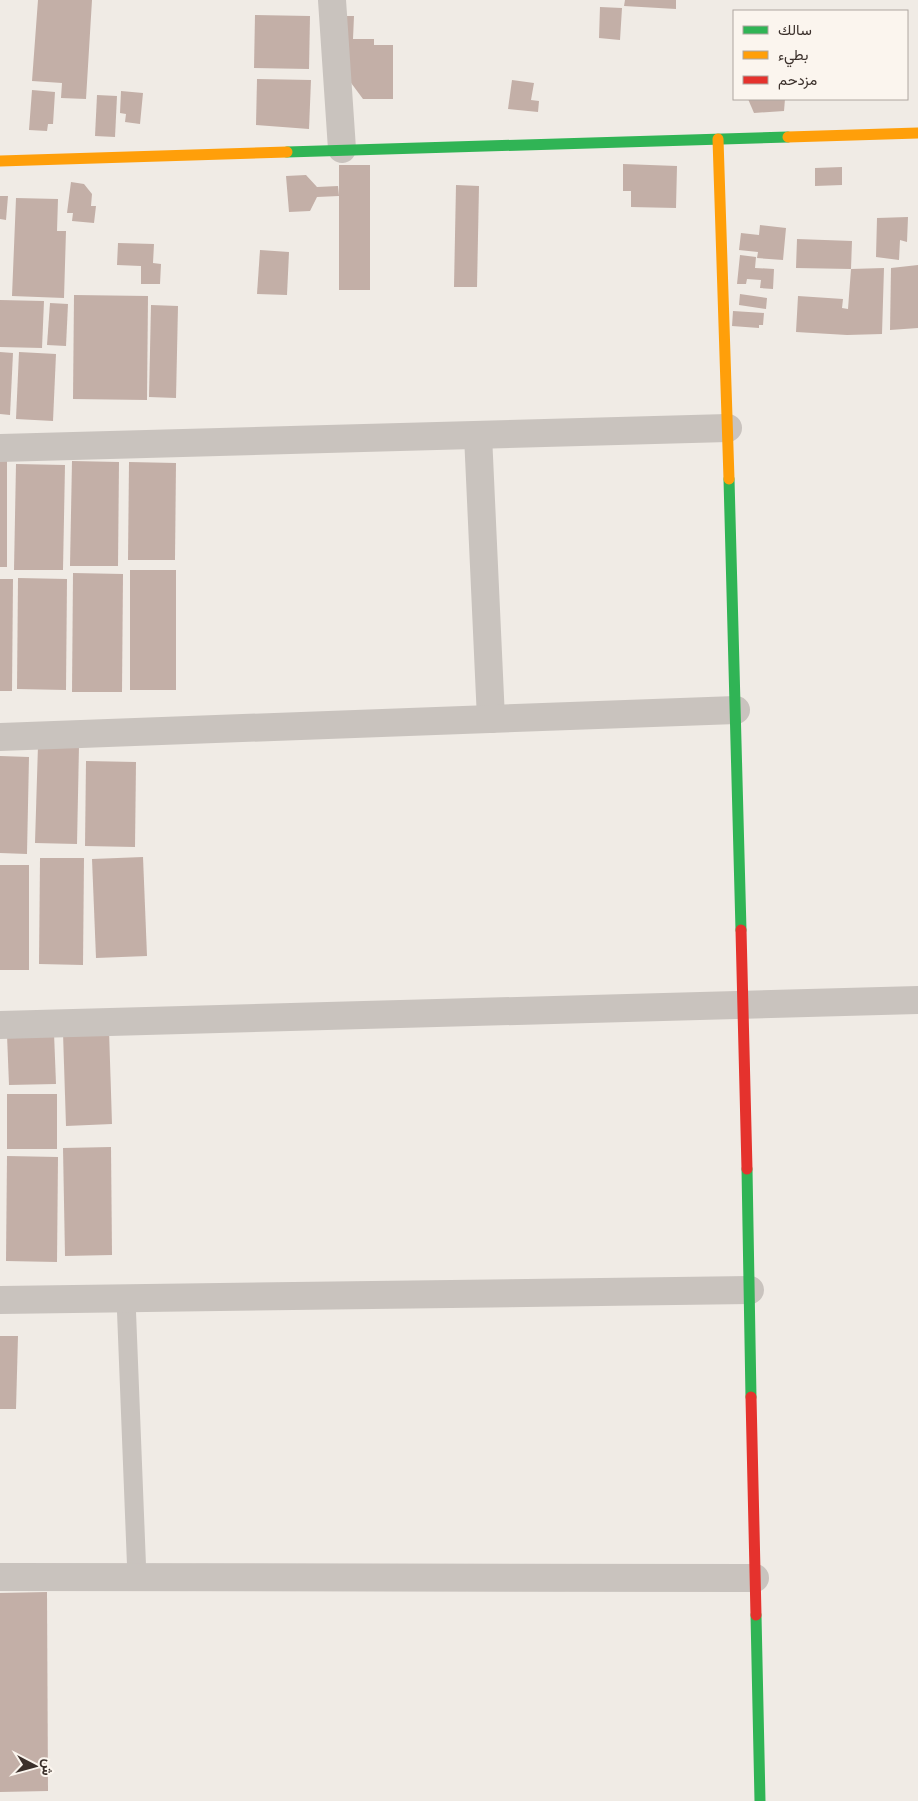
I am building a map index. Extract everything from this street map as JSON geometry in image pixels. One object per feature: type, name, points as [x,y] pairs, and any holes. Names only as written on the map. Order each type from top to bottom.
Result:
[{"type":"street","points":[[332,0],[342,150]]},
{"type":"street","points":[[0,161],[918,133]]},
{"type":"street","points":[[718,139],[744,1005],[760,1801]]},
{"type":"street","points":[[0,448],[728,428]]},
{"type":"street","points":[[478,435],[491,719]]},
{"type":"street","points":[[0,737],[736,710]]},
{"type":"street","points":[[0,1025],[918,1000]]},
{"type":"street","points":[[0,1300],[750,1290]]},
{"type":"street","points":[[0,1577],[755,1578]]},
{"type":"lane","points":[[126,1299],[137,1578]]},
{"type":"building","points":[[38,0],[92,0],[86,99],[61,98],[62,83],[32,81]]},
{"type":"building","points":[[625,0],[676,0],[676,9],[624,6]]},
{"type":"building","points":[[600,7],[622,8],[620,40],[599,38]]},
{"type":"building","points":[[255,15],[310,16],[309,69],[254,68]]},
{"type":"building","points":[[341,16],[354,16],[353,39],[374,39],[374,45],[393,45],[393,99],[363,99],[340,68]]},
{"type":"building","points":[[257,79],[311,80],[309,129],[256,125]]},
{"type":"building","points":[[512,80],[534,83],[531,100],[539,101],[538,112],[508,109]]},
{"type":"building","points":[[32,90],[55,92],[53,124],[48,124],[47,131],[29,130]]},
{"type":"building","points":[[121,91],[143,93],[140,124],[125,122],[126,114],[120,113]]},
{"type":"building","points":[[97,95],[117,96],[115,137],[95,136]]},
{"type":"building","points":[[748,100],[785,100],[784,111],[754,113]]},
{"type":"building","points":[[623,164],[677,166],[676,208],[631,207],[631,191],[623,191]]},
{"type":"building","points":[[339,165],[370,165],[370,290],[339,290]]},
{"type":"building","points":[[842,167],[842,185],[815,186],[815,168]]},
{"type":"building","points":[[306,175],[317,187],[338,186],[339,196],[317,197],[310,211],[289,212],[286,176]]},
{"type":"building","points":[[71,182],[84,184],[92,194],[91,206],[96,206],[94,223],[72,221],[73,213],[67,213]]},
{"type":"building","points":[[456,185],[479,186],[477,287],[454,287]]},
{"type":"building","points":[[0,196],[8,196],[6,220],[0,219]]},
{"type":"building","points":[[16,198],[58,199],[57,231],[66,231],[64,298],[12,296]]},
{"type":"building","points":[[908,217],[907,242],[900,240],[899,260],[876,257],[877,218]]},
{"type":"building","points":[[760,225],[786,228],[783,260],[757,258],[758,252],[739,250],[741,233],[759,235]]},
{"type":"building","points":[[797,239],[852,241],[851,269],[796,268]]},
{"type":"building","points":[[118,243],[154,244],[153,263],[161,264],[160,284],[141,284],[141,266],[117,265]]},
{"type":"building","points":[[260,250],[289,252],[287,295],[257,294]]},
{"type":"building","points":[[740,255],[756,257],[755,268],[774,269],[773,289],[760,288],[761,280],[747,279],[746,284],[737,284]]},
{"type":"building","points":[[918,265],[918,328],[890,330],[891,268]]},
{"type":"building","points":[[884,268],[882,334],[847,335],[796,332],[798,296],[843,299],[842,308],[848,309],[851,269]]},
{"type":"building","points":[[740,294],[767,298],[766,309],[739,305]]},
{"type":"building","points":[[74,295],[148,296],[147,400],[73,399]]},
{"type":"building","points":[[0,300],[44,301],[42,348],[0,347]]},
{"type":"building","points":[[50,303],[68,304],[66,346],[47,345]]},
{"type":"building","points":[[151,305],[178,306],[176,398],[149,397]]},
{"type":"building","points":[[733,311],[764,313],[763,325],[759,325],[759,328],[732,326]]},
{"type":"building","points":[[0,352],[13,353],[10,415],[0,414]]},
{"type":"building","points":[[19,352],[56,354],[53,421],[16,419]]},
{"type":"building","points":[[0,460],[7,460],[7,567],[0,567]]},
{"type":"building","points":[[72,461],[119,462],[118,566],[70,566]]},
{"type":"building","points":[[129,462],[176,463],[175,560],[128,560]]},
{"type":"building","points":[[16,464],[65,465],[63,570],[14,570]]},
{"type":"building","points":[[130,570],[176,570],[176,690],[130,690]]},
{"type":"building","points":[[73,573],[123,574],[122,692],[72,692]]},
{"type":"building","points":[[18,578],[67,579],[66,690],[17,689]]},
{"type":"building","points":[[0,579],[13,579],[12,691],[0,691]]},
{"type":"building","points":[[38,745],[79,746],[77,844],[35,843]]},
{"type":"building","points":[[0,756],[29,757],[27,854],[0,853]]},
{"type":"building","points":[[86,761],[136,762],[135,847],[85,846]]},
{"type":"building","points":[[143,857],[147,956],[96,958],[92,859]]},
{"type":"building","points":[[40,858],[84,858],[83,965],[39,964]]},
{"type":"building","points":[[0,865],[29,865],[29,970],[0,970]]},
{"type":"building","points":[[109,1030],[112,1124],[66,1126],[63,1033]]},
{"type":"building","points":[[54,1033],[56,1084],[9,1085],[7,1035]]},
{"type":"building","points":[[7,1094],[57,1094],[57,1149],[7,1149]]},
{"type":"building","points":[[111,1147],[112,1255],[65,1256],[63,1148]]},
{"type":"building","points":[[7,1156],[58,1157],[57,1262],[6,1261]]},
{"type":"building","points":[[0,1336],[18,1336],[16,1409],[0,1409]]},
{"type":"building","points":[[47,1592],[48,1791],[0,1792],[0,1593]]},
{"type":"traffic: fast","points":[[287,152],[788,137]]},
{"type":"traffic: fast","points":[[729,479],[741,930]]},
{"type":"traffic: fast","points":[[747,1169],[751,1397]]},
{"type":"traffic: fast","points":[[756,1615],[760,1801]]},
{"type":"traffic: slow","points":[[788,137],[918,133]]},
{"type":"traffic: slow","points":[[718,139],[729,479]]},
{"type":"traffic: slow","points":[[0,161],[287,152]]},
{"type":"traffic: jam","points":[[741,930],[747,1169]]},
{"type":"traffic: jam","points":[[751,1397],[756,1615]]}]
